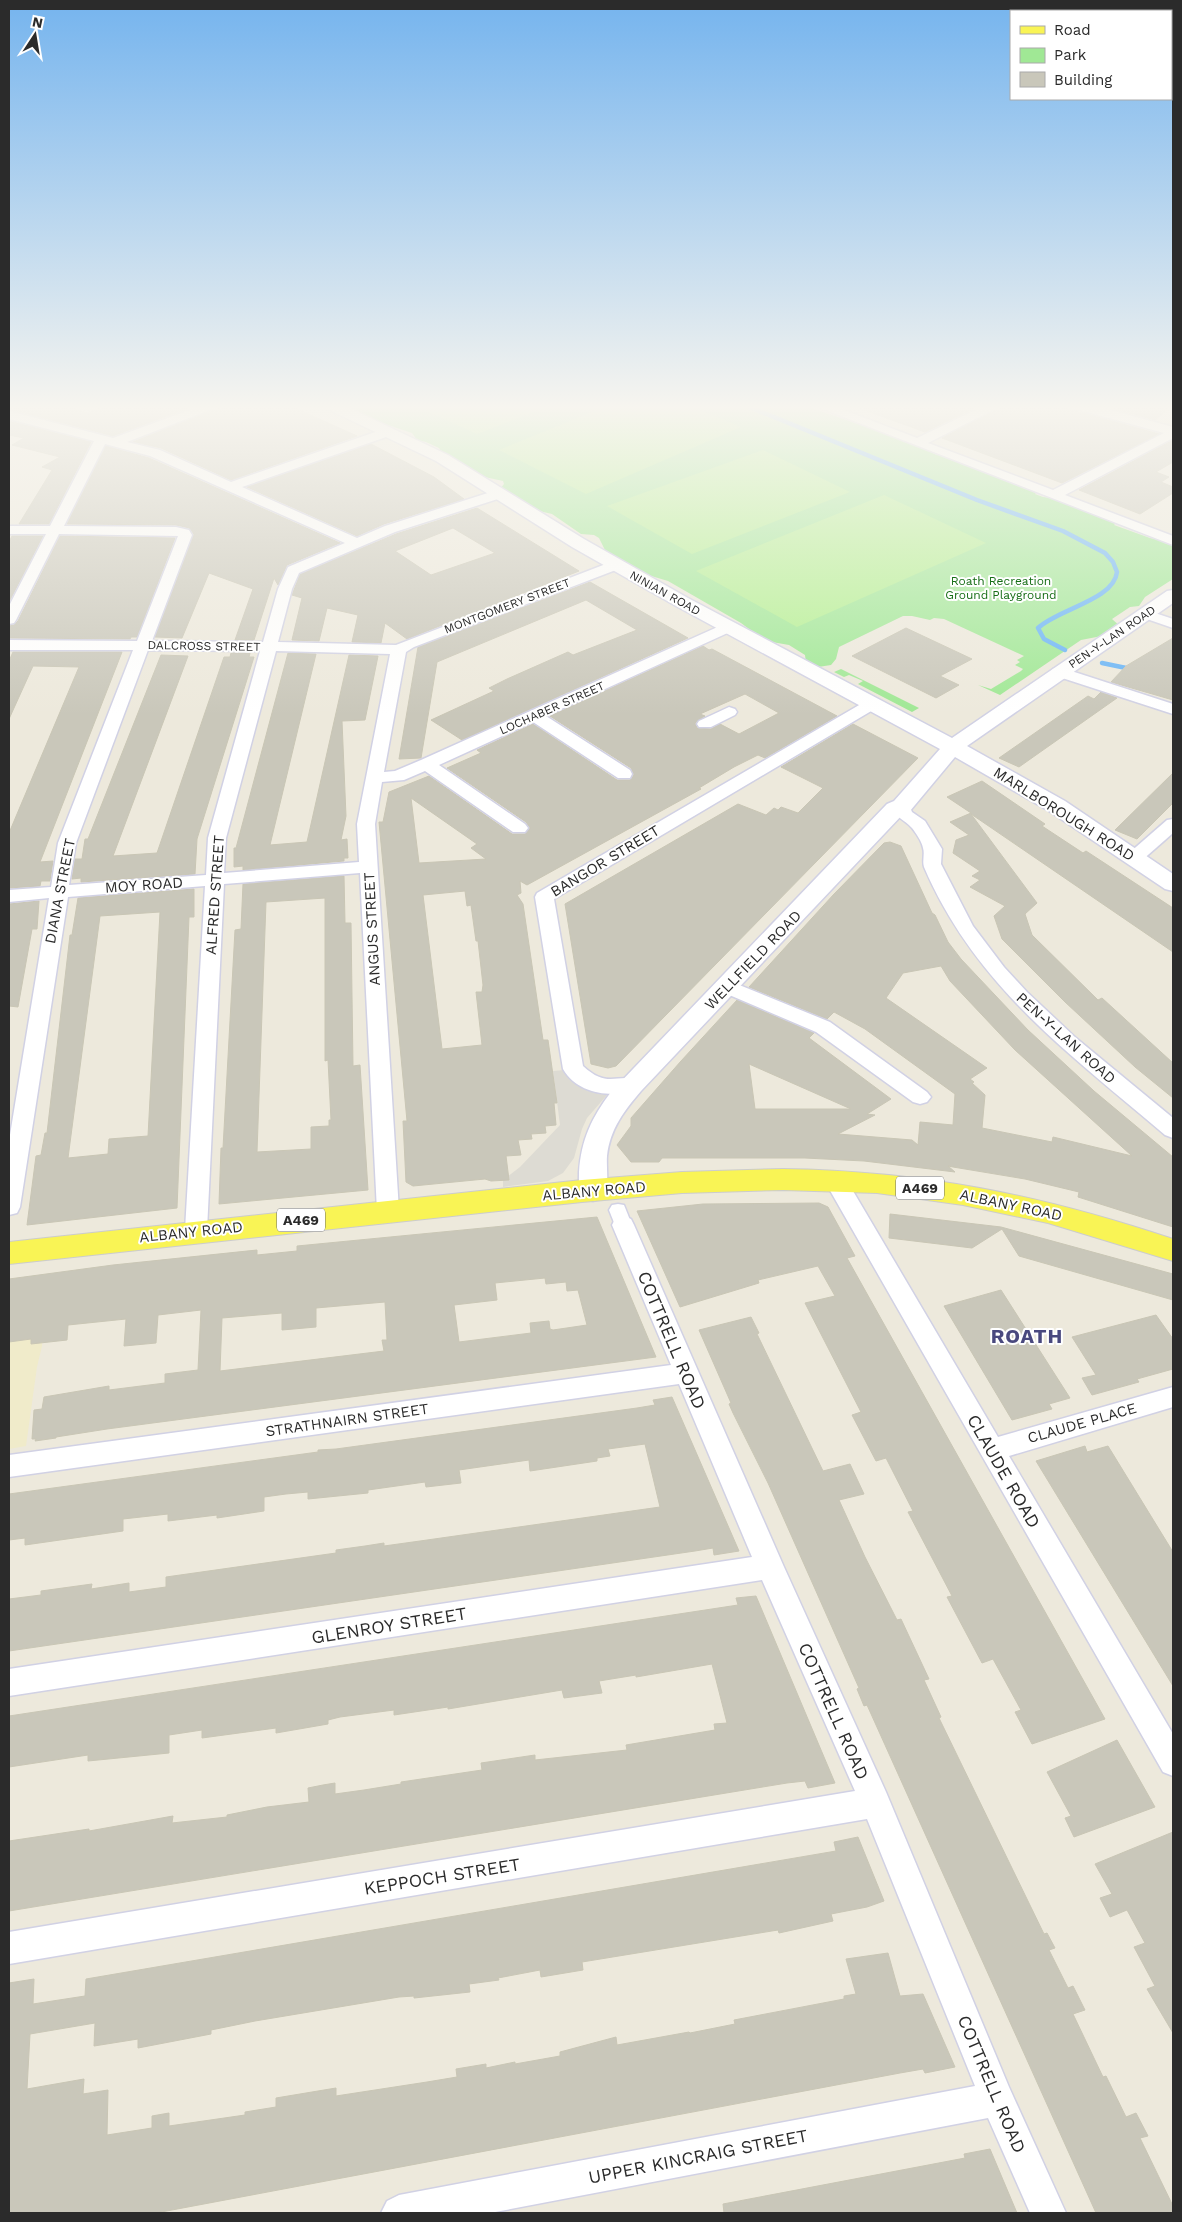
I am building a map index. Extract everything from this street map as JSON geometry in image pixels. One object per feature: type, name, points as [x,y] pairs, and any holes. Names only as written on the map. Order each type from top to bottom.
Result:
[{"type":"main road","name":"ALBANY ROAD","points":[[9,1253],[196,1230],[593,1190],[744,1180],[835,1180],[975,1196],[1052,1212],[1173,1250]]},
{"type":"street","points":[[9,620],[54,530],[68,508]]},
{"type":"street","points":[[277,508],[357,542],[390,529],[456,508]]},
{"type":"street","name":"NINIAN ROAD","points":[[522,508],[616,565],[727,628],[952,748]]},
{"type":"street","points":[[1088,508],[1173,541]]},
{"type":"street","points":[[9,530],[54,530]]},
{"type":"street","name":"DIANA STREET","points":[[9,1207],[59,892],[71,832],[185,535],[184,533],[54,530]]},
{"type":"street","name":"ALFRED STREET","points":[[196,1230],[218,830],[285,589],[293,570],[357,542]]},
{"type":"street","name":"MONTGOMERY STREET","points":[[399,650],[409,644],[616,565]]},
{"type":"street","name":"PEN-Y-LAN ROAD","points":[[952,748],[1059,672],[1173,595]]},
{"type":"street","points":[[1146,614],[1173,624]]},
{"type":"street","name":"LOCHABER STREET","points":[[374,778],[398,776],[427,764],[727,628]]},
{"type":"street","name":"DALCROSS STREET","points":[[9,645],[144,645],[399,650]]},
{"type":"street","name":"ANGUS STREET","points":[[388,1211],[366,824],[399,650]]},
{"type":"street","points":[[1059,672],[1173,709]]},
{"type":"street","name":"BANGOR STREET","points":[[632,1085],[617,1089],[604,1087],[586,1080],[573,1069],[544,897],[872,704]]},
{"type":"street","points":[[705,724],[729,712]]},
{"type":"street","points":[[534,716],[624,774]]},
{"type":"street","name":"WELLFIELD ROAD","points":[[593,1190],[594,1146],[608,1112],[895,809],[902,806],[952,748]]},
{"type":"street","name":"MARLBOROUGH ROAD","points":[[952,748],[1005,775],[1057,806],[1173,884]]},
{"type":"street","points":[[427,764],[519,828]]},
{"type":"street","name":"PEN-Y-LAN ROAD","points":[[902,806],[904,814],[918,825],[933,849],[932,864],[975,944],[1009,986],[1035,1013],[1173,1130]]},
{"type":"street","points":[[1134,858],[1173,824]]},
{"type":"street","name":"MOY ROAD","points":[[9,896],[368,867]]},
{"type":"street","points":[[727,986],[823,1027],[920,1097]]},
{"type":"street","name":"CLAUDE ROAD","points":[[835,1180],[1173,1762]]},
{"type":"street","name":"COTTRELL ROAD","points":[[620,1217],[770,1567],[875,1803],[997,2099],[1048,2213]]},
{"type":"street","name":"STRATHNAIRN STREET","points":[[9,1466],[686,1373]]},
{"type":"street","name":"CLAUDE PLACE","points":[[992,1450],[1173,1397]]},
{"type":"street","name":"GLENROY STREET","points":[[9,1683],[770,1567]]},
{"type":"street","name":"KEPPOCH STREET","points":[[9,1948],[875,1803]]},
{"type":"street","name":"UPPER KINCRAIG STREET","points":[[399,2213],[997,2099]]},
{"type":"shaded area","points":[[564,1070],[607,1095],[587,1118],[574,1158],[563,1173],[548,1181],[503,1187],[503,1180],[520,1167],[560,1125],[553,1071]]},
{"type":"shaded area","points":[[39,1275],[37,1297],[44,1297],[42,1346],[37,1367],[26,1446],[9,1449],[9,1279]]},
{"type":"green space","name":"Roath Recreation Ground Playground","points":[[531,508],[1080,508],[1116,523],[1114,525],[1173,544],[1173,579],[1145,597],[1139,606],[1130,607],[1112,619],[1121,627],[1112,634],[1081,640],[1000,695],[978,685],[991,689],[1021,671],[1023,669],[1015,665],[1020,662],[1017,660],[1024,656],[944,619],[934,618],[930,620],[903,616],[839,647],[836,659],[831,665],[818,667],[806,663],[805,655],[789,645],[772,642],[757,635],[741,623],[668,581],[638,572],[606,552],[599,538],[594,535],[581,534],[552,514]]},
{"type":"green space","points":[[610,508],[810,508],[692,554]]},
{"type":"green space","points":[[853,508],[911,508],[986,543],[797,627],[696,571]]},
{"type":"green space","points":[[841,669],[919,708],[912,712],[858,684],[863,681],[849,675],[844,677],[834,672]]},
{"type":"building","points":[[29,508],[57,508],[49,524],[19,524]]},
{"type":"building","points":[[75,508],[261,508],[340,543],[287,565],[278,585],[274,578],[254,640],[235,640],[253,589],[209,573],[182,638],[155,637],[194,534],[189,528],[176,525],[67,524]]},
{"type":"building","points":[[293,508],[436,508],[384,524],[357,536]]},
{"type":"building","points":[[477,508],[579,571],[407,639],[385,623],[381,643],[352,642],[358,615],[327,608],[319,641],[292,640],[302,598],[292,595],[300,574],[396,534]],"holes":[[[453,528],[495,553],[431,575],[395,551]]]},
{"type":"building","points":[[1124,508],[1150,508],[1140,514]]},
{"type":"building","points":[[12,536],[43,536],[9,602],[9,542]]},
{"type":"building","points":[[60,536],[175,538],[137,637],[131,637],[130,639],[9,638],[9,626],[14,625],[18,621]]},
{"type":"building","points":[[590,582],[688,638],[462,740],[431,720],[494,691],[489,688],[507,679],[568,652],[573,655],[637,630],[586,600],[437,662],[421,758],[399,759],[418,647]]},
{"type":"building","points":[[906,628],[972,659],[940,676],[959,685],[936,698],[852,656]]},
{"type":"building","points":[[1173,638],[1173,700],[1111,682],[1126,666]]},
{"type":"building","points":[[703,646],[709,650],[712,649],[837,716],[765,758],[758,755],[734,767],[699,788],[701,789],[527,885],[520,881],[521,893],[517,895],[523,904],[543,1040],[548,1040],[557,1103],[554,1103],[556,1125],[545,1126],[546,1133],[531,1134],[532,1139],[518,1140],[521,1155],[506,1156],[509,1180],[491,1181],[485,1179],[413,1186],[406,1182],[403,1121],[407,1121],[379,822],[383,822],[389,792],[429,776],[512,834],[525,834],[530,828],[526,822],[447,768],[481,753],[477,750],[533,724],[617,780],[630,780],[634,775],[631,768],[550,716]],"holes":[[[745,694],[779,713],[739,734],[720,724],[711,729],[697,728],[695,723],[705,716],[700,714]],[[411,798],[477,844],[471,848],[486,859],[419,863]],[[465,891],[467,906],[471,905],[476,941],[478,941],[483,985],[482,992],[476,992],[482,1045],[442,1049],[423,895]]]},
{"type":"building","points":[[13,652],[122,652],[40,862],[53,861],[50,881],[41,881],[40,886],[9,888],[9,833],[79,667],[33,666],[9,719],[9,661]]},
{"type":"building","points":[[231,653],[250,653],[249,657],[254,657],[197,839],[195,874],[81,882],[81,878],[72,879],[75,859],[82,859],[85,839],[88,839],[161,655],[188,656],[113,856],[157,853],[224,657],[230,657]]},
{"type":"building","points":[[288,653],[316,654],[270,845],[307,842],[349,655],[378,656],[365,720],[342,721],[346,816],[341,840],[347,839],[348,858],[344,858],[344,861],[243,870],[243,866],[234,867],[234,848],[236,848]]},
{"type":"building","points":[[1101,692],[1117,698],[1019,767],[999,758],[1088,696],[1094,699]]},
{"type":"building","points":[[853,724],[918,758],[616,1066],[608,1068],[591,1064],[565,904],[738,804],[766,815],[774,808],[778,810],[781,807],[798,813],[823,788],[781,767]]},
{"type":"building","points":[[1173,773],[1173,803],[1137,839],[1115,830]]},
{"type":"building","points":[[982,781],[1045,824],[1042,826],[1083,853],[1086,851],[1173,908],[1173,952],[971,814],[1037,903],[1025,914],[1032,935],[1098,1000],[1102,998],[1173,1063],[1173,1098],[1135,1067],[1065,1002],[1002,939],[994,916],[1005,906],[970,887],[980,880],[972,876],[980,871],[953,853],[956,840],[969,835],[950,822],[971,813],[947,797]]},
{"type":"building","points":[[890,842],[901,846],[932,913],[935,915],[948,942],[961,959],[1028,1030],[1094,1091],[1173,1157],[1173,1227],[1078,1197],[1079,1192],[1025,1179],[948,1166],[955,1172],[864,1161],[805,1158],[662,1158],[659,1162],[631,1162],[617,1145],[631,1126],[631,1118],[737,1000],[814,1033],[809,1038],[891,1099],[867,1114],[875,1115],[838,1134],[912,1140],[918,1145],[920,1122],[953,1125],[955,1094],[865,1029],[834,1012],[827,1019],[749,987],[834,894],[884,843]],"holes":[[[941,966],[950,981],[1015,1050],[1132,1156],[1053,1137],[1052,1142],[982,1128],[985,1095],[970,1079],[987,1068],[886,998],[903,973]],[[749,1064],[851,1109],[755,1109]]]},
{"type":"building","points":[[344,876],[345,923],[351,923],[353,1066],[360,1065],[368,1190],[219,1204],[235,930],[241,929],[243,884]],"holes":[[[325,898],[325,1061],[328,1060],[331,1120],[329,1120],[329,1126],[311,1127],[311,1149],[257,1152],[266,902]]]},
{"type":"building","points":[[194,889],[194,917],[189,917],[177,1208],[27,1225],[36,1156],[41,1155],[45,1133],[47,1133],[70,935],[72,935],[78,898]],"holes":[[[160,912],[148,1136],[109,1139],[108,1154],[68,1158],[100,916]]]},
{"type":"building","points":[[39,901],[37,929],[32,929],[18,1007],[9,1006],[9,904]]},
{"type":"building","points":[[819,1203],[828,1207],[855,1256],[847,1258],[1105,1719],[1032,1744],[1015,1712],[1021,1710],[993,1659],[982,1663],[947,1597],[952,1596],[908,1512],[913,1511],[886,1458],[876,1461],[852,1415],[861,1412],[805,1303],[835,1296],[818,1266],[758,1280],[759,1283],[680,1307],[637,1211],[703,1204]]},
{"type":"building","points":[[890,1214],[1001,1227],[1173,1274],[1173,1300],[1019,1256],[1002,1229],[972,1248],[889,1238]]},
{"type":"building","points":[[597,1217],[656,1357],[107,1429],[35,1441],[36,1439],[32,1439],[34,1410],[42,1409],[44,1397],[109,1386],[109,1390],[165,1383],[165,1374],[198,1370],[201,1310],[158,1315],[156,1343],[124,1346],[126,1319],[68,1325],[67,1340],[31,1344],[31,1339],[9,1342],[9,1279],[113,1265],[257,1250],[257,1255],[297,1251],[297,1246]],"holes":[[[545,1278],[546,1284],[566,1282],[567,1291],[578,1290],[587,1325],[553,1330],[550,1329],[549,1321],[530,1323],[531,1333],[459,1342],[454,1305],[497,1300],[495,1283]],[[385,1302],[387,1340],[382,1340],[384,1351],[220,1371],[222,1318],[282,1313],[282,1330],[316,1327],[316,1308]]]},
{"type":"building","points":[[1001,1290],[1070,1398],[1049,1404],[1052,1409],[1012,1420],[944,1306]]},
{"type":"building","points":[[1156,1315],[1173,1339],[1173,1369],[1137,1379],[1139,1382],[1092,1395],[1082,1378],[1096,1375],[1072,1337]]},
{"type":"building","points":[[751,1317],[759,1333],[757,1334],[823,1471],[850,1464],[864,1494],[839,1500],[865,1557],[897,1620],[901,1619],[929,1679],[924,1680],[941,1717],[939,1718],[1044,1934],[1047,1933],[1055,1948],[1049,1950],[1068,1988],[1073,1986],[1085,2010],[1073,2014],[1103,2077],[1106,2076],[1126,2117],[1136,2113],[1148,2136],[1140,2138],[1173,2206],[1173,2213],[1096,2213],[867,1705],[864,1706],[857,1689],[859,1688],[768,1483],[733,1413],[729,1404],[731,1403],[699,1330]]},
{"type":"building","points":[[672,1397],[739,1551],[714,1555],[713,1548],[9,1651],[9,1599],[41,1595],[41,1591],[92,1584],[91,1589],[129,1583],[129,1592],[166,1587],[166,1577],[336,1553],[336,1550],[384,1543],[384,1546],[660,1507],[645,1444],[608,1449],[610,1456],[597,1458],[597,1461],[530,1471],[529,1460],[459,1470],[461,1483],[426,1487],[425,1482],[368,1490],[368,1493],[308,1499],[308,1492],[264,1497],[264,1511],[217,1518],[217,1515],[168,1521],[168,1514],[123,1519],[123,1531],[25,1545],[25,1538],[9,1540],[9,1494],[318,1452],[318,1450],[637,1408],[655,1405],[653,1400]]},
{"type":"building","points":[[1085,1446],[1087,1452],[1108,1446],[1173,1552],[1173,1686],[1036,1461]]},
{"type":"building","points":[[756,1596],[835,1783],[808,1788],[805,1781],[787,1783],[9,1911],[9,1841],[89,1829],[89,1831],[173,1816],[172,1823],[227,1817],[227,1815],[267,1807],[309,1802],[308,1788],[323,1785],[335,1783],[335,1794],[482,1770],[481,1763],[535,1755],[535,1760],[627,1750],[626,1745],[715,1730],[714,1724],[727,1723],[712,1664],[636,1677],[636,1675],[599,1681],[602,1693],[564,1698],[562,1690],[448,1709],[448,1707],[394,1715],[394,1710],[340,1717],[328,1720],[328,1724],[276,1733],[276,1728],[202,1738],[202,1730],[169,1735],[169,1753],[88,1761],[88,1755],[9,1767],[9,1716],[738,1605],[736,1598]]},
{"type":"building","points":[[1117,1740],[1155,1807],[1074,1837],[1065,1818],[1071,1816],[1047,1772]]},
{"type":"building","points":[[1173,1832],[1173,2033],[1147,1989],[1155,1986],[1134,1947],[1145,1943],[1127,1910],[1110,1917],[1100,1898],[1112,1894],[1095,1864]]},
{"type":"building","points":[[858,1837],[884,1901],[867,1907],[831,1914],[833,1921],[779,1933],[778,1930],[582,1962],[583,1970],[541,1977],[540,1970],[498,1978],[499,1980],[469,1984],[470,1992],[414,1998],[414,1996],[399,1997],[255,2021],[211,2030],[211,2034],[138,2048],[138,2039],[94,2046],[95,2023],[30,2034],[27,2089],[84,2079],[83,2094],[108,2090],[107,2135],[152,2128],[152,2116],[169,2113],[169,2126],[245,2115],[245,2112],[276,2107],[276,2098],[336,2088],[336,2096],[457,2077],[456,2069],[486,2064],[486,2068],[560,2056],[560,2052],[616,2037],[617,2045],[690,2033],[735,2024],[734,2020],[844,1999],[844,1996],[856,1994],[846,1959],[888,1953],[900,1996],[923,1994],[955,2067],[925,2073],[923,2069],[900,2073],[156,2213],[9,2213],[9,1983],[34,1979],[33,2004],[85,1996],[86,1979],[836,1851],[834,1842]]},
{"type":"building","points":[[990,2149],[1017,2213],[724,2213],[723,2204],[965,2158],[964,2154]]},
{"type":"waterway","points":[[998,508],[1063,531],[1105,553],[1113,562],[1117,572],[1114,582],[1106,590],[1096,597],[1047,621],[1038,628],[1044,639],[1065,650]]},
{"type":"waterway","points":[[1102,663],[1131,669]]},
{"type":"district","name":"ROATH","points":[[1027,1336]]}]
